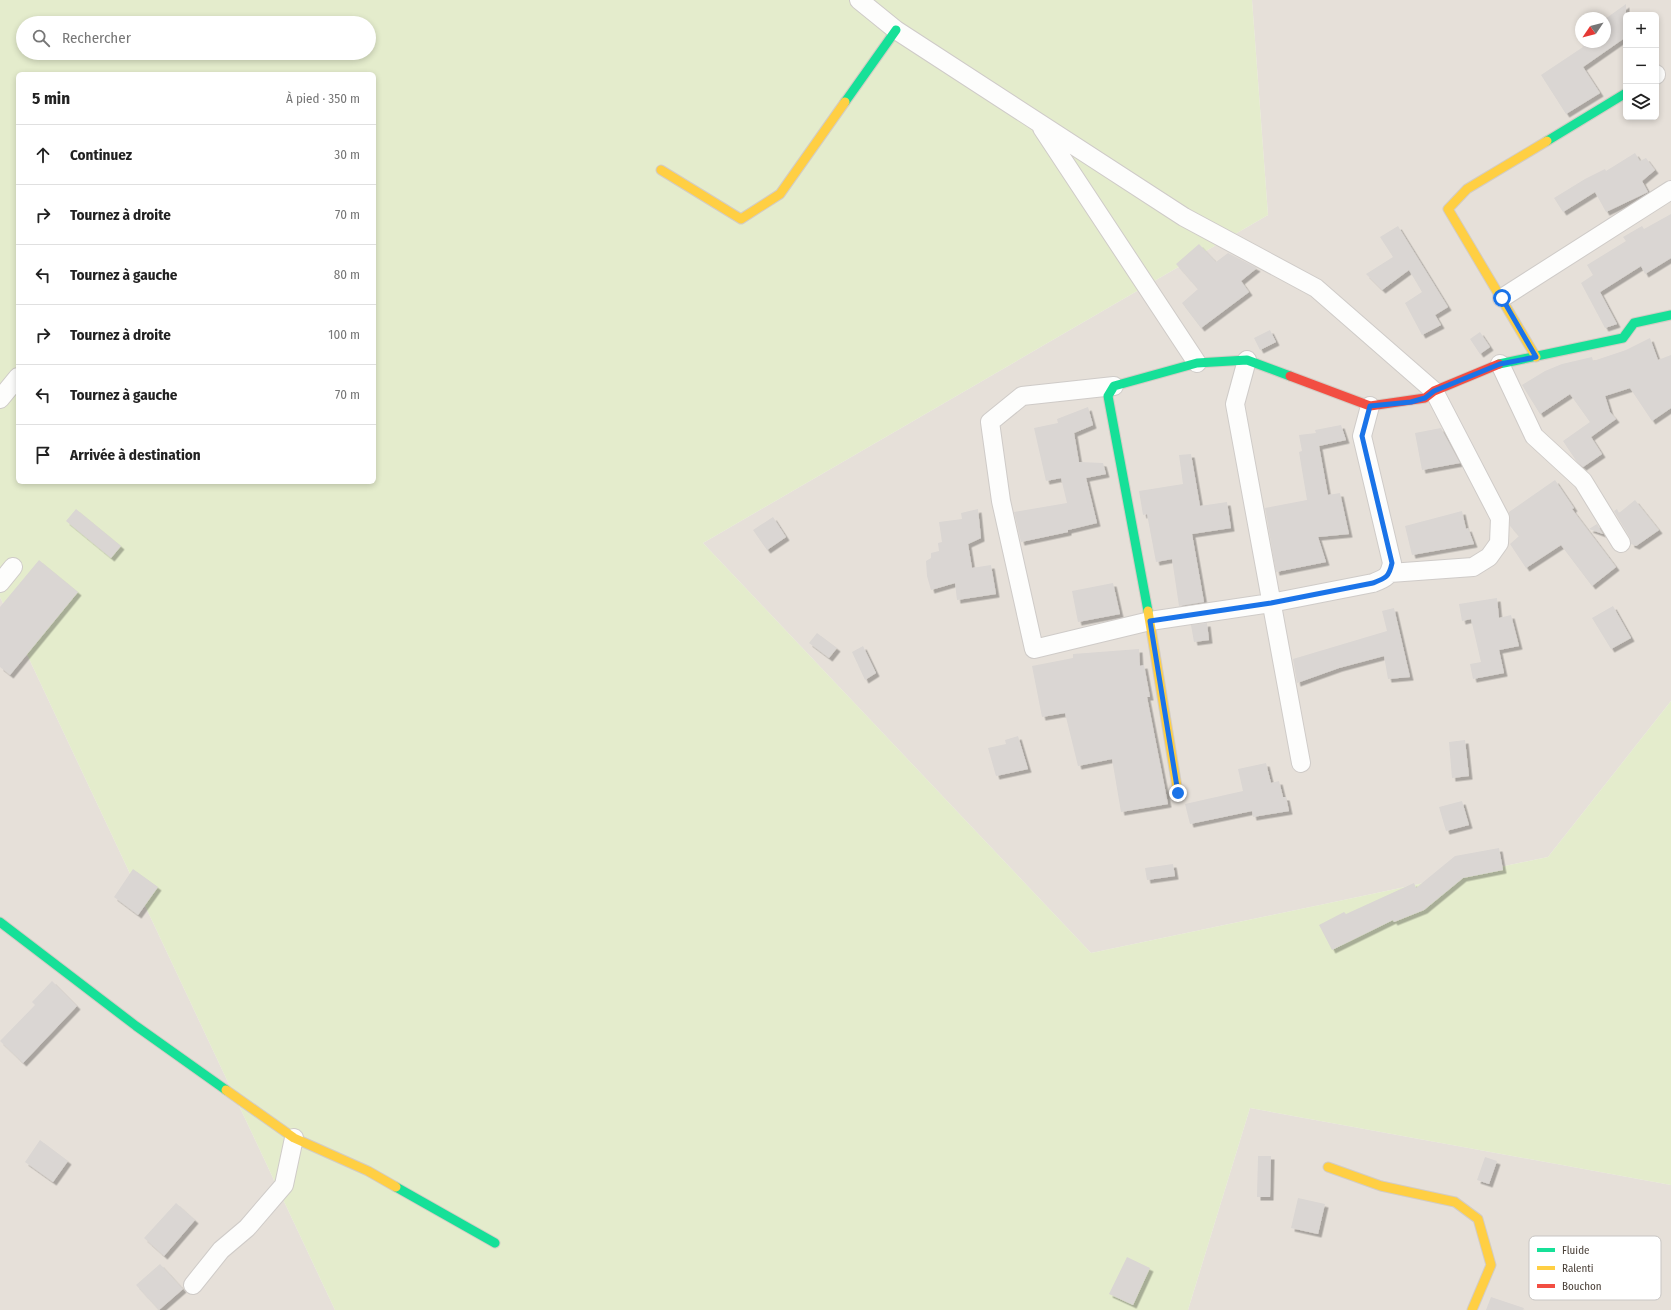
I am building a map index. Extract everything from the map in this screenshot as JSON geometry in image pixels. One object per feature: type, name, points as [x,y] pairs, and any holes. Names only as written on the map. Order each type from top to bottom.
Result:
[{"type":"street","points":[[859,0],[896,30],[1184,217],[1316,288],[1434,391],[1500,518],[1499,543],[1489,557],[1473,567],[1390,573]]},
{"type":"street","points":[[661,170],[741,219],[780,194],[896,30]]},
{"type":"street","points":[[1536,357],[1448,209],[1468,189],[1623,95]]},
{"type":"street","points":[[1038,123],[1197,363]]},
{"type":"street","points":[[1502,298],[1671,190]]},
{"type":"street","points":[[1370,406],[1362,436],[1392,563],[1390,573],[1384,579],[1373,583],[1271,603],[1150,621],[1034,649],[1001,501],[990,422],[1022,396],[1114,386],[1197,363],[1247,360],[1370,406],[1411,402],[1425,398],[1434,391],[1500,364],[1623,338],[1634,323],[1671,315]]},
{"type":"street","points":[[1247,360],[1235,404],[1301,763]]},
{"type":"street","points":[[1500,364],[1534,436],[1582,481],[1621,543]]},
{"type":"street","points":[[0,399],[16,379]]},
{"type":"street","points":[[1114,386],[1108,396],[1150,621],[1178,793]]},
{"type":"street","points":[[0,583],[13,567]]},
{"type":"street","points":[[0,922],[136,1026],[294,1138],[368,1171],[495,1243]]},
{"type":"street","points":[[193,1285],[221,1250],[247,1228],[284,1185],[294,1138]]},
{"type":"street","points":[[1328,1167],[1381,1186],[1456,1202],[1478,1218],[1491,1265],[1472,1310]]},
{"type":"shaded area","points":[[1252,0],[1671,0],[1671,701],[1548,857],[1091,953],[703,543],[1268,215]]},
{"type":"shaded area","points":[[0,597],[335,1310],[0,1310]]},
{"type":"shaded area","points":[[1250,1108],[1671,1185],[1671,1310],[1188,1310]]},
{"type":"green space","points":[[0,0],[1252,0],[1268,215],[703,543],[1091,953],[1548,857],[1671,701],[1671,1185],[1250,1108],[1188,1310],[335,1310],[0,597]]},
{"type":"building","points":[[1626,4],[1626,12],[1623,12],[1623,39],[1611,47],[1611,15]]},
{"type":"building","points":[[1582,48],[1610,48],[1583,67],[1600,93],[1566,114],[1541,75]]},
{"type":"building","points":[[1635,153],[1640,161],[1646,158],[1655,170],[1642,181],[1648,192],[1606,212],[1595,192],[1563,212],[1554,198],[1585,179],[1605,169],[1606,171]]},
{"type":"building","points":[[1671,214],[1671,258],[1645,274],[1641,266],[1600,292],[1617,324],[1605,328],[1581,283],[1593,275],[1587,265],[1626,241],[1623,237],[1642,226],[1644,229]]},
{"type":"building","points":[[1398,226],[1448,307],[1435,315],[1441,325],[1422,335],[1405,303],[1422,292],[1409,270],[1382,290],[1366,274],[1393,257],[1380,237]]},
{"type":"building","points":[[1199,244],[1216,262],[1228,253],[1257,268],[1241,281],[1249,292],[1201,328],[1182,303],[1198,289],[1176,264]]},
{"type":"building","points":[[1270,330],[1276,342],[1260,350],[1254,338]]},
{"type":"building","points":[[1480,332],[1490,347],[1480,354],[1470,339]]},
{"type":"building","points":[[1650,338],[1658,360],[1671,355],[1671,408],[1652,421],[1630,388],[1605,396],[1610,412],[1616,419],[1591,437],[1602,454],[1583,467],[1577,462],[1563,441],[1590,422],[1570,394],[1540,414],[1522,385],[1545,371],[1562,364],[1592,357],[1593,361],[1626,350]]},
{"type":"building","points":[[1088,407],[1093,425],[1074,433],[1079,462],[1103,463],[1106,474],[1086,478],[1097,523],[1068,530],[1068,532],[1021,542],[1014,512],[1067,503],[1061,478],[1046,481],[1034,428],[1058,423],[1057,419]]},
{"type":"building","points":[[1341,425],[1346,440],[1319,446],[1328,495],[1340,493],[1349,534],[1318,537],[1326,562],[1276,572],[1265,508],[1307,500],[1299,452],[1302,451],[1299,435],[1316,433],[1315,430]]},
{"type":"building","points":[[1441,428],[1460,463],[1422,470],[1415,433]]},
{"type":"building","points":[[1191,454],[1200,506],[1227,502],[1231,528],[1192,534],[1204,602],[1179,606],[1172,559],[1156,562],[1147,514],[1143,515],[1139,491],[1183,484],[1179,455]]},
{"type":"building","points":[[1555,480],[1574,508],[1572,509],[1616,567],[1592,586],[1561,545],[1526,568],[1510,544],[1519,536],[1510,526],[1509,512]]},
{"type":"building","points":[[1635,500],[1659,530],[1636,546],[1631,544],[1630,538],[1614,511],[1617,509],[1619,513]]},
{"type":"building","points":[[76,509],[121,546],[111,558],[66,521]]},
{"type":"building","points":[[978,509],[981,538],[968,544],[972,568],[991,565],[996,594],[957,600],[955,583],[931,590],[927,576],[926,561],[931,558],[931,553],[939,551],[938,543],[942,542],[939,522],[962,519],[961,513]]},
{"type":"building","points":[[1462,511],[1466,529],[1468,528],[1474,544],[1412,555],[1405,526]]},
{"type":"building","points":[[773,517],[786,537],[767,550],[753,530]]},
{"type":"building","points":[[1597,524],[1603,534],[1589,529]]},
{"type":"building","points":[[39,560],[78,592],[10,675],[0,667],[0,607]]},
{"type":"building","points":[[1113,583],[1120,614],[1078,622],[1072,591]]},
{"type":"building","points":[[1497,598],[1499,618],[1511,615],[1519,646],[1499,650],[1504,673],[1473,679],[1470,664],[1481,662],[1471,619],[1462,621],[1459,604]]},
{"type":"building","points":[[1613,606],[1631,638],[1611,649],[1592,618]]},
{"type":"building","points":[[1394,608],[1410,677],[1388,679],[1384,656],[1339,668],[1297,683],[1293,659],[1387,631],[1382,611]]},
{"type":"building","points":[[1207,623],[1209,640],[1194,642],[1191,625]]},
{"type":"building","points":[[817,633],[837,648],[829,658],[809,643]]},
{"type":"building","points":[[863,646],[876,673],[865,680],[852,652]]},
{"type":"building","points":[[1139,649],[1140,666],[1144,665],[1150,697],[1147,697],[1168,804],[1121,812],[1112,759],[1078,766],[1065,713],[1042,717],[1032,666],[1073,658],[1073,654]]},
{"type":"building","points":[[1018,736],[1028,769],[996,776],[988,748],[1006,744],[1005,740]]},
{"type":"building","points":[[1465,740],[1469,776],[1452,778],[1449,742]]},
{"type":"building","points":[[1266,763],[1271,783],[1279,781],[1283,797],[1286,797],[1289,811],[1253,817],[1252,811],[1190,824],[1185,804],[1243,791],[1238,769]]},
{"type":"building","points":[[1462,801],[1469,825],[1446,831],[1439,807]]},
{"type":"building","points":[[1499,848],[1503,870],[1463,878],[1424,910],[1394,922],[1393,920],[1332,950],[1319,925],[1344,912],[1346,914],[1414,883],[1416,888],[1455,856]]},
{"type":"building","points":[[1173,864],[1175,876],[1147,880],[1145,868]]},
{"type":"building","points":[[133,869],[158,887],[138,915],[114,897]]},
{"type":"building","points":[[52,981],[77,1006],[23,1063],[0,1041],[35,1005],[32,1002]]},
{"type":"building","points":[[40,1140],[68,1161],[53,1182],[25,1162]]},
{"type":"building","points":[[1258,1156],[1271,1156],[1270,1197],[1257,1197]]},
{"type":"building","points":[[1485,1157],[1497,1161],[1489,1184],[1477,1180]]},
{"type":"building","points":[[1298,1198],[1325,1204],[1318,1234],[1291,1228]]},
{"type":"building","points":[[176,1203],[195,1220],[164,1256],[144,1238]]},
{"type":"building","points":[[1127,1257],[1150,1268],[1133,1305],[1109,1294]]},
{"type":"building","points":[[160,1264],[183,1289],[159,1310],[136,1285]]},
{"type":"building","points":[[1491,1297],[1524,1308],[1523,1310],[1486,1310]]},
{"type":"traffic: fast","points":[[845,102],[896,30]]},
{"type":"traffic: fast","points":[[1547,141],[1623,95]]},
{"type":"traffic: fast","points":[[1499,364],[1623,338],[1634,323],[1671,315]]},
{"type":"traffic: fast","points":[[1148,611],[1108,396],[1114,386],[1197,363],[1247,360],[1290,376]]},
{"type":"traffic: fast","points":[[0,922],[136,1026],[226,1090]]},
{"type":"traffic: fast","points":[[396,1187],[495,1243]]},
{"type":"traffic: slow","points":[[661,170],[741,219],[780,194],[845,102]]},
{"type":"traffic: slow","points":[[1536,357],[1448,209],[1467,189],[1547,141]]},
{"type":"traffic: slow","points":[[1148,611],[1178,793]]},
{"type":"traffic: slow","points":[[226,1090],[294,1138],[368,1171],[396,1187]]},
{"type":"traffic: slow","points":[[1328,1167],[1381,1186],[1455,1202],[1478,1219],[1491,1265],[1472,1310]]},
{"type":"traffic: jam","points":[[1290,376],[1370,406],[1425,398],[1434,391],[1499,364]]},
{"type":"route","points":[[1178,793],[1150,621],[1271,603],[1373,583],[1384,579],[1390,573],[1392,563],[1362,436],[1370,406],[1411,402],[1425,398],[1434,391],[1500,364],[1536,357],[1502,298]]}]
